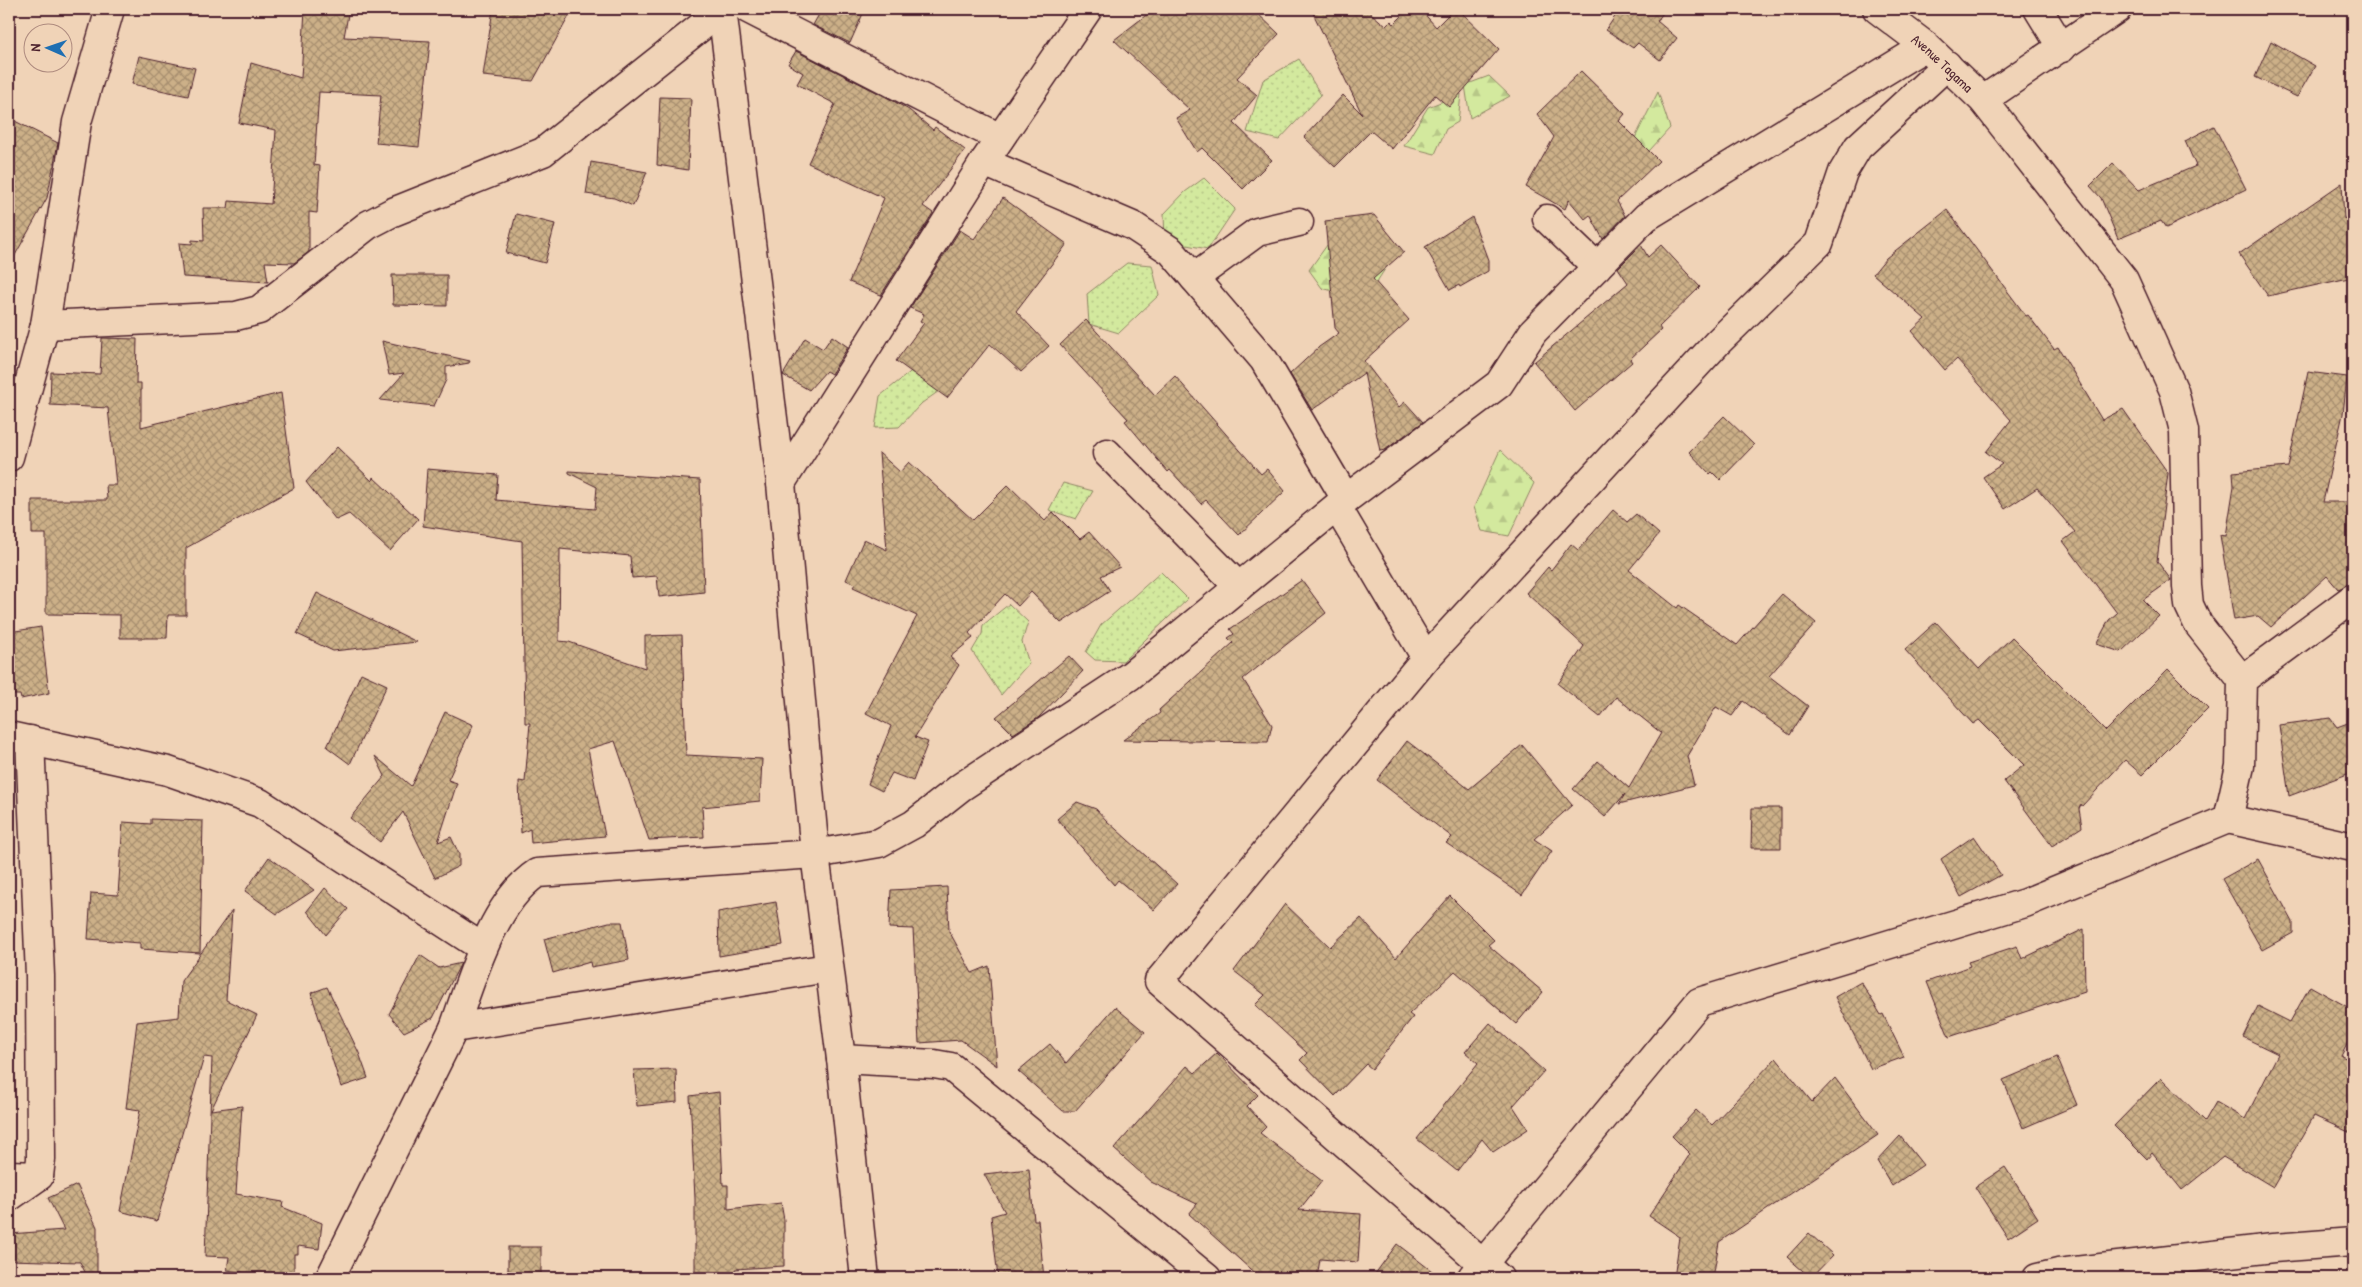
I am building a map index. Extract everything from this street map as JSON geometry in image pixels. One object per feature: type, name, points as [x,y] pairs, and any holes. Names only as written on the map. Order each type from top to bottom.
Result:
[{"type":"street","points":[[9,457],[45,325],[78,122],[110,9]]},
{"type":"street","points":[[45,325],[236,316],[259,310],[368,225],[392,212],[543,152],[731,9]]},
{"type":"street","points":[[731,9],[1000,138]]},
{"type":"street","points":[[731,9],[781,483],[815,854],[841,1059],[865,1278]]},
{"type":"street","points":[[781,483],[984,162],[1088,9]]},
{"type":"street","name":"Avenue Tagama","points":[[1877,9],[1926,46],[1983,100],[2124,280],[2174,391],[2184,431],[2189,605],[2198,624],[2242,680]]},
{"type":"street","points":[[2038,9],[2062,48]]},
{"type":"street","points":[[1983,100],[2117,9]]},
{"type":"street","points":[[330,1278],[454,1028],[483,948],[512,897],[526,880],[537,873],[815,854],[879,844],[914,824],[961,787],[1130,676],[1342,503],[1499,384],[1533,332],[1646,217],[1926,46]]},
{"type":"street","points":[[1947,65],[1858,147],[1843,172],[1820,243],[1717,342],[1426,658],[1159,981],[1484,1273],[1699,1002],[2025,903],[2228,819],[2353,847]]},
{"type":"street","points":[[984,162],[1133,226],[1171,251],[1264,360],[1426,658]]},
{"type":"street","points":[[1547,220],[1597,267]]},
{"type":"street","points":[[1194,278],[1257,232],[1299,222]]},
{"type":"street","points":[[1107,453],[1240,586]]},
{"type":"street","points":[[2228,819],[2240,766],[2242,680],[2353,598]]},
{"type":"street","points":[[39,1176],[42,1134],[40,976],[19,738],[168,772],[260,803],[483,948]]},
{"type":"street","points":[[454,1028],[828,968]]},
{"type":"street","points":[[841,1059],[934,1064],[951,1067],[1207,1278]]},
{"type":"street","points":[[9,1175],[39,1176]]},
{"type":"street","points":[[9,1197],[39,1176]]},
{"type":"street","points":[[2038,1278],[2058,1273],[2273,1248],[2353,1242]]},
{"type":"green space","points":[[1299,59],[1321,95],[1279,140],[1247,132],[1263,80]]},
{"type":"green space","points":[[1489,76],[1510,96],[1470,118],[1465,85]]},
{"type":"green space","points":[[1658,92],[1670,128],[1640,161],[1630,148]]},
{"type":"green space","points":[[1461,94],[1458,122],[1446,129],[1435,154],[1404,146],[1428,107]]},
{"type":"green space","points":[[1204,178],[1235,209],[1208,249],[1165,241],[1164,214],[1185,192]]},
{"type":"green space","points":[[1343,223],[1387,266],[1365,300],[1322,288],[1309,270]]},
{"type":"green space","points":[[1127,263],[1152,265],[1159,295],[1119,333],[1089,324],[1087,294]]},
{"type":"green space","points":[[924,361],[952,382],[922,403],[899,427],[875,428],[880,396]]},
{"type":"green space","points":[[1500,450],[1534,483],[1509,536],[1482,531],[1474,507]]},
{"type":"green space","points":[[1063,483],[1093,491],[1076,519],[1049,510]]},
{"type":"green space","points":[[1161,572],[1188,599],[1123,661],[1095,660],[1086,652],[1101,625]]},
{"type":"green space","points":[[1009,604],[1028,622],[1022,642],[1029,663],[1001,695],[972,651],[982,634],[983,625]]},
{"type":"building","points":[[305,9],[349,9],[344,37],[430,41],[419,147],[376,143],[381,95],[319,92],[314,165],[320,166],[317,213],[309,212],[309,252],[294,263],[265,262],[268,282],[183,277],[179,243],[192,244],[192,240],[204,241],[203,208],[228,208],[229,201],[271,204],[276,130],[239,123],[251,63],[301,78]]},
{"type":"building","points":[[493,9],[573,9],[533,81],[483,76]]},
{"type":"building","points":[[822,9],[865,9],[850,43],[813,25]]},
{"type":"building","points":[[1154,9],[1253,9],[1279,34],[1237,78],[1257,95],[1234,123],[1272,160],[1243,189],[1202,148],[1197,152],[1176,118],[1190,110],[1114,40]]},
{"type":"building","points":[[1311,9],[1366,9],[1386,26],[1391,21],[1394,24],[1409,9],[1420,9],[1436,27],[1454,9],[1458,9],[1499,49],[1449,107],[1435,95],[1392,149],[1371,131],[1335,167],[1304,137],[1343,95],[1362,114]]},
{"type":"building","points":[[1620,9],[1666,9],[1657,21],[1677,38],[1660,60],[1638,43],[1633,48],[1606,30]]},
{"type":"building","points":[[2271,41],[2315,66],[2297,97],[2255,77]]},
{"type":"building","points":[[796,51],[909,110],[933,130],[935,127],[965,150],[923,206],[933,213],[881,295],[849,282],[884,198],[808,163],[835,104],[797,84],[803,73],[788,64]]},
{"type":"building","points":[[139,56],[195,68],[188,96],[132,84]]},
{"type":"building","points":[[1581,71],[1625,114],[1619,121],[1659,161],[1617,201],[1625,216],[1603,239],[1590,215],[1585,219],[1569,200],[1565,209],[1526,187],[1554,137],[1537,114]]},
{"type":"building","points":[[660,97],[691,98],[688,170],[657,165]]},
{"type":"building","points":[[9,118],[58,143],[47,198],[9,266]]},
{"type":"building","points":[[2214,126],[2246,189],[2166,228],[2161,221],[2118,239],[2101,198],[2090,186],[2113,163],[2139,190],[2196,166],[2185,141]]},
{"type":"building","points":[[591,162],[647,172],[633,206],[614,198],[586,194]]},
{"type":"building","points":[[2342,183],[2344,219],[2353,212],[2353,277],[2268,296],[2239,254]]},
{"type":"building","points":[[1003,198],[1067,244],[1016,311],[1049,346],[1021,372],[990,344],[947,398],[896,361],[924,323],[920,321],[924,314],[910,308],[960,230],[974,239]]},
{"type":"building","points":[[1947,210],[2026,316],[2028,315],[2054,349],[2058,347],[2102,420],[2123,409],[2168,473],[2157,561],[2171,580],[2143,600],[2159,616],[2121,652],[2096,644],[2109,620],[2117,613],[2063,541],[2075,532],[2037,488],[2005,509],[1983,477],[2002,464],[1986,452],[2011,420],[1957,359],[1945,370],[1912,331],[1925,319],[1873,274],[1886,258]]},
{"type":"building","points":[[516,214],[555,224],[545,263],[506,253]]},
{"type":"building","points":[[1374,215],[1404,252],[1373,279],[1409,320],[1364,361],[1399,407],[1405,402],[1423,422],[1385,450],[1380,451],[1364,373],[1312,410],[1290,374],[1319,347],[1339,333],[1335,328],[1325,221]]},
{"type":"building","points":[[1472,217],[1488,260],[1488,271],[1460,287],[1459,285],[1450,290],[1425,247]]},
{"type":"building","points":[[1641,245],[1648,257],[1661,245],[1700,287],[1659,327],[1661,330],[1630,359],[1632,362],[1575,411],[1534,362],[1628,283],[1618,268]]},
{"type":"building","points":[[392,275],[447,275],[447,306],[393,305]]},
{"type":"building","points":[[1086,320],[1155,395],[1175,376],[1261,474],[1267,469],[1285,491],[1239,535],[1206,500],[1201,504],[1170,470],[1168,472],[1125,421],[1128,419],[1060,345]]},
{"type":"building","points":[[832,336],[848,347],[831,374],[826,371],[809,390],[783,375],[805,338],[823,349]]},
{"type":"building","points":[[102,338],[137,339],[136,383],[141,383],[141,427],[281,393],[294,488],[186,548],[186,615],[168,615],[167,638],[120,638],[120,615],[46,614],[46,534],[32,534],[32,500],[107,500],[106,485],[116,485],[108,408],[50,405],[51,372],[100,374]]},
{"type":"building","points":[[382,341],[470,361],[469,363],[446,367],[446,380],[434,406],[380,400],[404,373],[389,375]]},
{"type":"building","points":[[2308,372],[2347,377],[2343,414],[2323,502],[2353,502],[2353,583],[2338,589],[2327,576],[2271,627],[2258,616],[2234,620],[2220,535],[2226,536],[2234,486],[2233,472],[2288,467]]},
{"type":"building","points":[[1724,416],[1754,445],[1720,480],[1712,472],[1710,474],[1689,452]]},
{"type":"building","points":[[337,447],[372,481],[373,477],[418,519],[390,551],[349,514],[336,520],[306,482]]},
{"type":"building","points":[[879,453],[900,472],[909,462],[973,520],[1008,485],[1045,521],[1053,512],[1080,539],[1089,532],[1120,567],[1101,576],[1110,591],[1061,623],[1031,592],[1018,606],[1005,594],[969,633],[973,638],[950,657],[959,665],[915,737],[928,742],[913,781],[892,773],[882,791],[868,784],[891,726],[866,713],[917,616],[853,587],[855,584],[846,580],[864,539],[887,550]]},
{"type":"building","points":[[427,469],[498,475],[496,500],[595,509],[597,487],[569,473],[569,471],[700,480],[704,592],[659,597],[657,576],[632,578],[630,556],[560,549],[559,641],[569,642],[645,668],[645,636],[682,635],[686,755],[762,759],[760,801],[702,807],[704,837],[649,840],[615,741],[588,749],[605,836],[531,843],[530,829],[521,833],[519,781],[525,782],[530,723],[525,723],[522,541],[423,526]]},
{"type":"building","points":[[1613,510],[1627,522],[1636,514],[1659,534],[1629,570],[1677,608],[1679,605],[1737,645],[1782,594],[1816,623],[1769,676],[1808,706],[1790,735],[1743,701],[1732,716],[1716,707],[1687,756],[1694,785],[1619,804],[1625,794],[1605,817],[1573,789],[1598,761],[1629,788],[1661,733],[1616,697],[1600,717],[1558,684],[1584,646],[1526,593],[1548,567],[1551,570],[1571,544],[1578,550]]},
{"type":"building","points":[[1302,580],[1326,613],[1243,679],[1272,725],[1268,742],[1123,740],[1160,713],[1159,710],[1233,643],[1228,638],[1234,634],[1230,629]]},
{"type":"building","points":[[317,593],[417,642],[333,651],[297,634]]},
{"type":"building","points":[[1936,622],[1979,669],[2012,637],[2106,731],[2168,669],[2208,709],[2142,775],[2125,760],[2082,806],[2081,804],[2079,809],[2082,827],[2052,846],[2004,781],[2024,765],[1979,720],[1973,724],[1905,650]]},
{"type":"building","points":[[41,627],[49,693],[21,699],[20,695],[9,695],[9,632]]},
{"type":"building","points":[[1069,656],[1083,671],[1038,718],[1013,734],[996,717]]},
{"type":"building","points":[[361,673],[387,685],[350,764],[327,747]]},
{"type":"building","points":[[445,712],[473,725],[448,780],[457,783],[438,842],[451,837],[459,854],[459,866],[435,878],[403,812],[380,842],[350,818],[385,776],[375,756],[411,786]]},
{"type":"building","points":[[2330,718],[2337,727],[2353,721],[2353,772],[2289,796],[2279,725]]},
{"type":"building","points":[[1407,741],[1469,789],[1522,745],[1572,805],[1534,839],[1552,851],[1522,895],[1446,843],[1452,837],[1377,780]]},
{"type":"building","points":[[1077,802],[1096,809],[1177,884],[1154,910],[1118,880],[1114,885],[1057,819]]},
{"type":"building","points":[[1752,808],[1781,808],[1781,848],[1751,848]]},
{"type":"building","points":[[151,819],[203,821],[200,953],[140,949],[140,943],[88,939],[91,893],[118,895],[123,822],[151,824]]},
{"type":"building","points":[[1974,836],[2001,875],[1961,897],[1941,859]]},
{"type":"building","points":[[269,857],[314,890],[277,914],[245,891]]},
{"type":"building","points":[[2258,859],[2293,922],[2293,933],[2262,950],[2222,879]]},
{"type":"building","points":[[947,887],[949,931],[972,973],[989,966],[997,1066],[961,1040],[919,1043],[913,929],[889,928],[891,890]]},
{"type":"building","points":[[325,888],[348,909],[326,935],[307,911]]},
{"type":"building","points":[[1450,896],[1494,940],[1488,945],[1543,992],[1516,1024],[1455,971],[1409,1014],[1413,1017],[1372,1069],[1366,1064],[1335,1096],[1300,1060],[1307,1053],[1255,1005],[1265,995],[1234,971],[1285,904],[1330,947],[1361,918],[1396,958]]},
{"type":"building","points":[[776,902],[783,945],[719,956],[718,912]]},
{"type":"building","points":[[232,910],[226,1000],[257,1015],[211,1110],[242,1106],[236,1194],[283,1202],[282,1207],[322,1223],[319,1249],[298,1246],[298,1254],[294,1254],[294,1278],[251,1278],[251,1274],[227,1270],[229,1257],[205,1256],[212,1058],[204,1057],[157,1221],[120,1211],[140,1110],[126,1108],[137,1022],[179,1017],[181,981]]},
{"type":"building","points":[[609,922],[622,922],[629,960],[591,967],[590,962],[553,973],[544,939]]},
{"type":"building","points":[[2084,929],[2085,992],[1949,1037],[1927,982],[1970,966],[1968,962],[2017,946],[2022,959]]},
{"type":"building","points":[[420,955],[439,968],[461,963],[433,1018],[404,1032],[389,1014]]},
{"type":"building","points":[[1861,982],[1881,1015],[1883,1014],[1904,1057],[1871,1069],[1835,997]]},
{"type":"building","points":[[2310,986],[2353,1010],[2353,1033],[2341,1056],[2353,1061],[2353,1134],[2314,1116],[2273,1187],[2223,1157],[2182,1190],[2152,1153],[2147,1159],[2114,1126],[2161,1078],[2205,1121],[2216,1102],[2245,1119],[2278,1054],[2243,1037],[2258,1006],[2290,1022]]},
{"type":"building","points":[[327,987],[359,1053],[368,1078],[341,1087],[311,993]]},
{"type":"building","points":[[1115,1007],[1145,1032],[1075,1111],[1063,1111],[1018,1071],[1050,1044],[1066,1063]]},
{"type":"building","points":[[1490,1023],[1544,1071],[1513,1106],[1528,1129],[1493,1152],[1482,1139],[1457,1171],[1417,1139],[1478,1063],[1465,1052]]},
{"type":"building","points":[[1217,1053],[1258,1095],[1247,1106],[1266,1127],[1260,1133],[1322,1181],[1299,1210],[1361,1214],[1358,1262],[1320,1259],[1317,1278],[1260,1278],[1189,1214],[1197,1204],[1151,1182],[1114,1149],[1187,1066],[1195,1073]]},
{"type":"building","points":[[2057,1057],[2077,1105],[2023,1128],[2003,1080]]},
{"type":"building","points":[[1776,1058],[1812,1102],[1835,1078],[1878,1135],[1719,1242],[1713,1278],[1674,1278],[1680,1237],[1649,1216],[1690,1154],[1672,1136],[1696,1110],[1712,1125]]},
{"type":"building","points":[[676,1069],[677,1102],[637,1106],[634,1070]]},
{"type":"building","points":[[719,1092],[723,1185],[728,1185],[728,1209],[781,1203],[784,1220],[784,1266],[735,1269],[736,1278],[695,1278],[695,1199],[690,1096]]},
{"type":"building","points":[[1900,1136],[1923,1165],[1892,1186],[1877,1161]]},
{"type":"building","points":[[2005,1167],[2038,1218],[2008,1238],[1975,1187]]},
{"type":"building","points":[[1029,1169],[1034,1220],[1038,1220],[1044,1278],[998,1278],[991,1216],[1005,1212],[984,1174]]},
{"type":"building","points":[[77,1185],[97,1227],[97,1278],[88,1278],[80,1262],[9,1260],[9,1234],[64,1230],[48,1198]]},
{"type":"building","points":[[1809,1233],[1833,1255],[1811,1278],[1787,1257]]},
{"type":"building","points":[[1397,1244],[1441,1278],[1372,1278]]},
{"type":"building","points":[[508,1247],[541,1247],[541,1278],[508,1278]]}]
